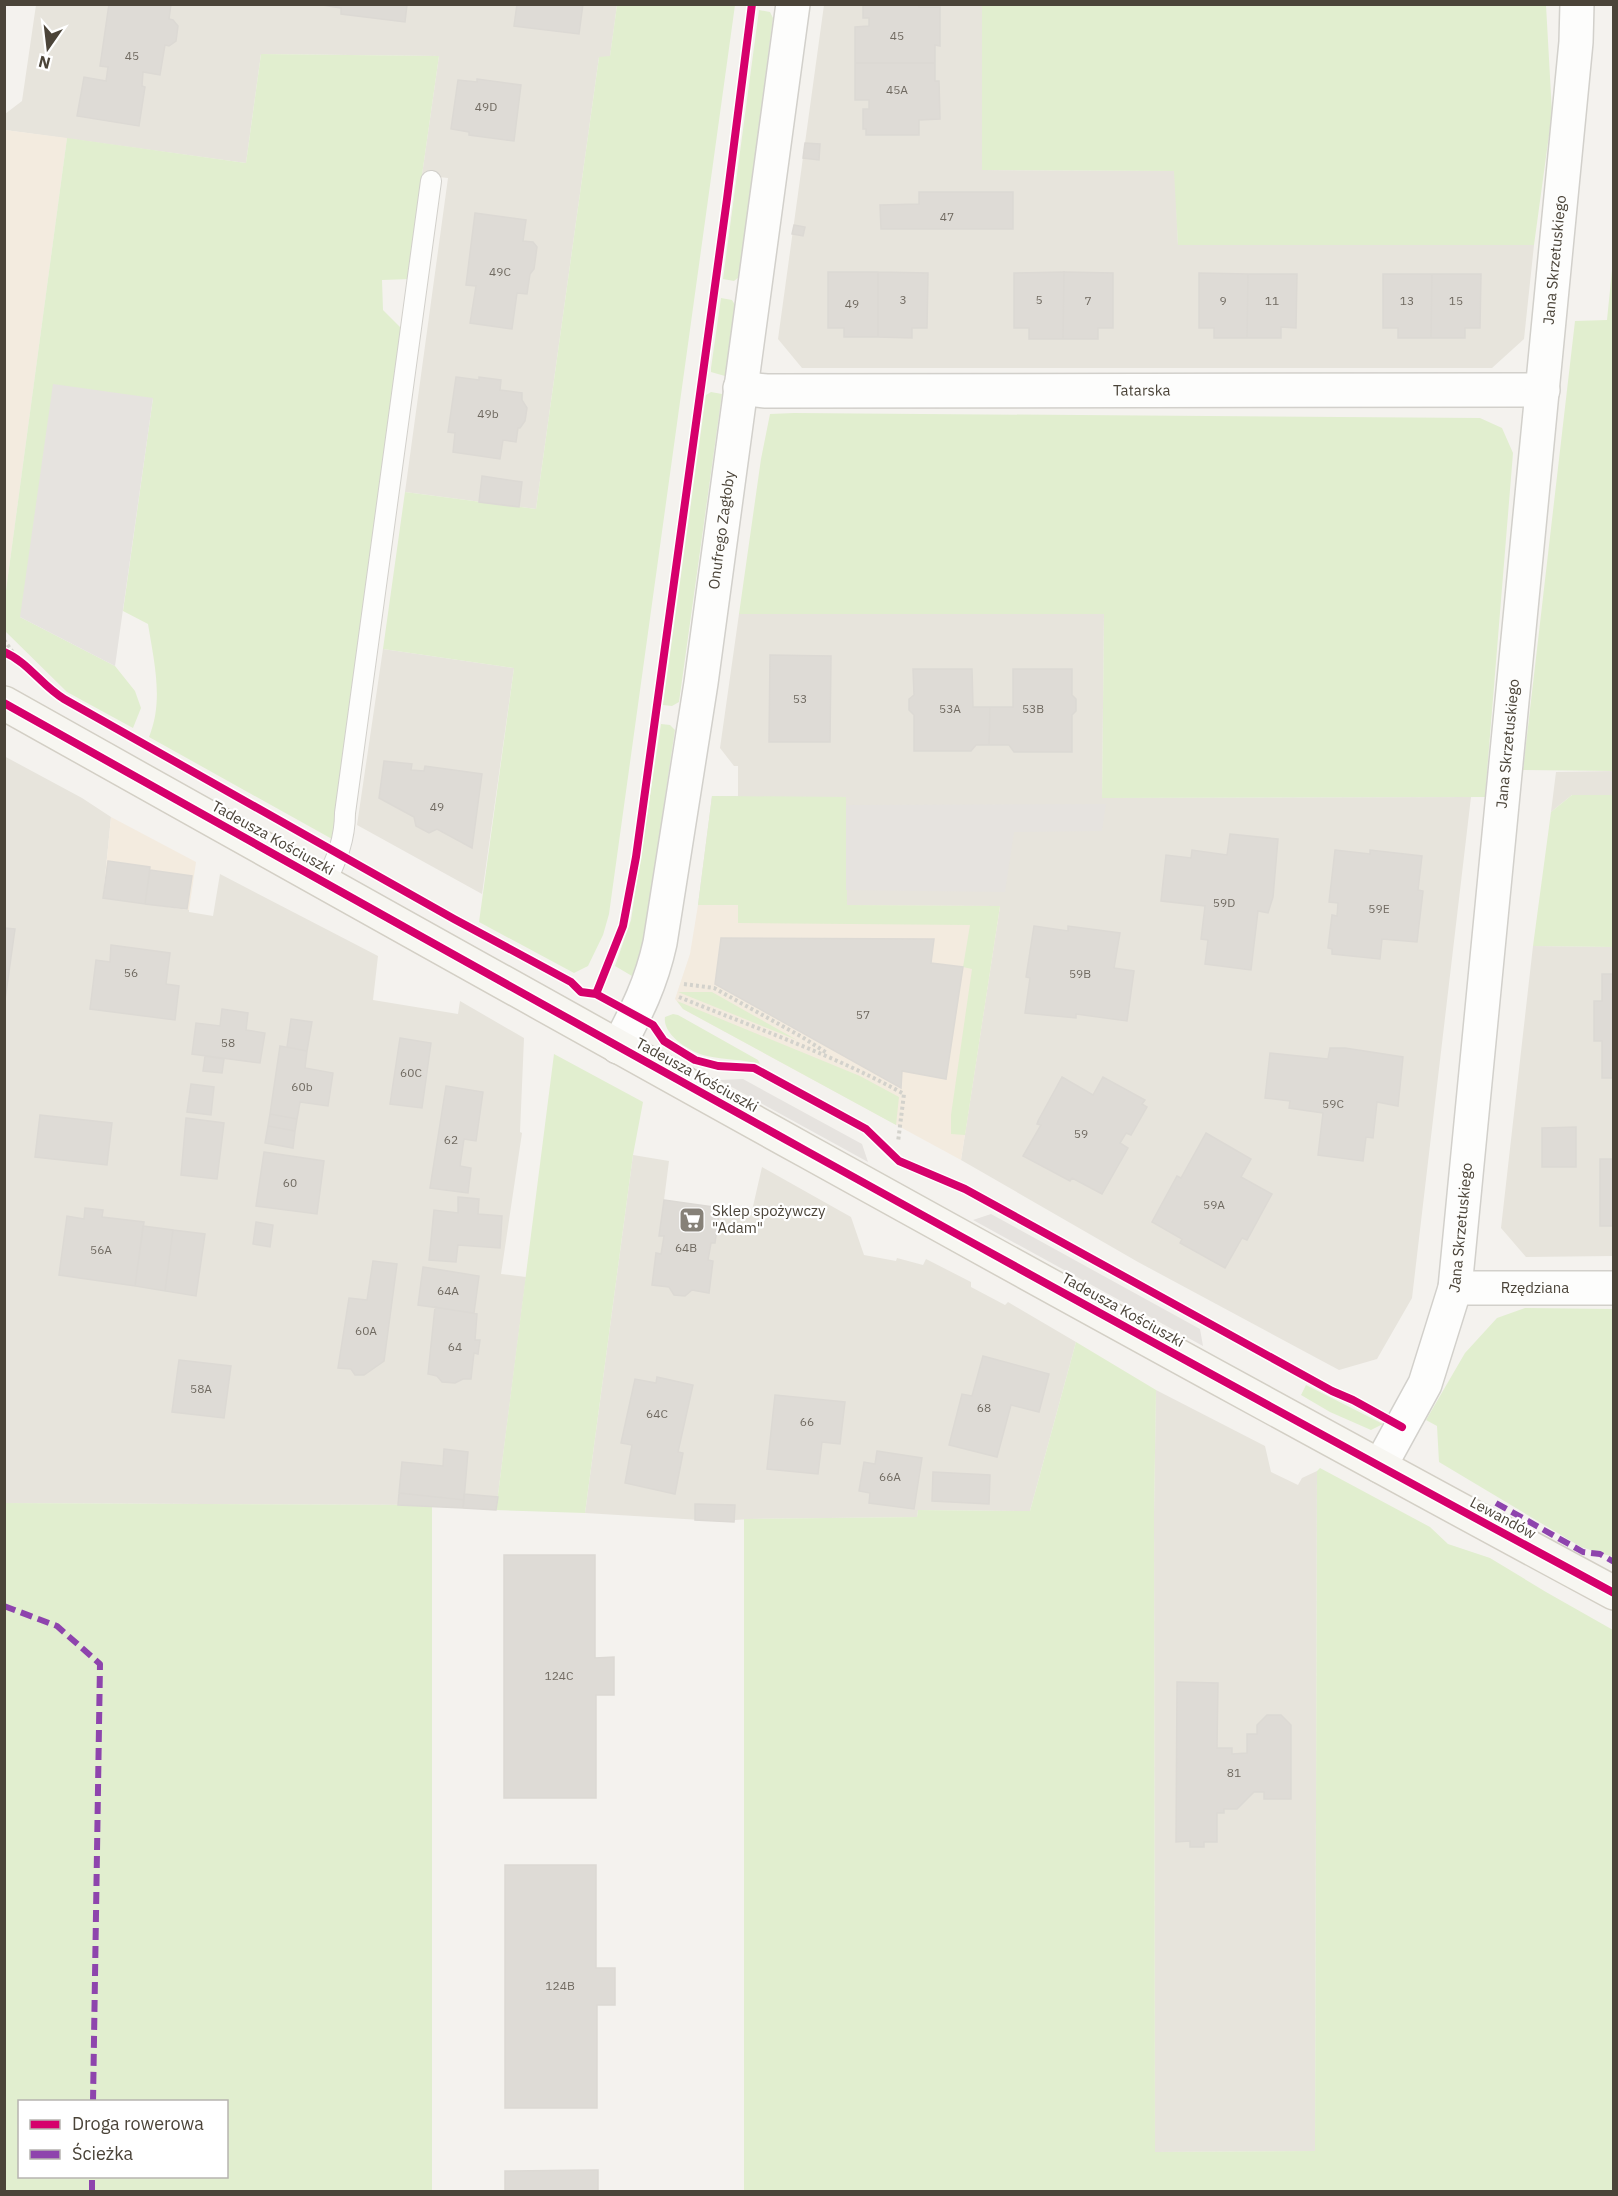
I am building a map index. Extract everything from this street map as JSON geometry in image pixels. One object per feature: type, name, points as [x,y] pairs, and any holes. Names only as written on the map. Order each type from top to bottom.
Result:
[{"type":"street","name":"Onufrego Zagłoby","points":[[618,1047],[645,995],[654,972],[660,944],[701,683],[793,4]]},
{"type":"street","name":"Jana Skrzetuskiego","points":[[1380,1467],[1425,1384],[1455,1288],[1543,390],[1576,42],[1577,4]]},
{"type":"street","name":"Tatarska","points":[[740,388],[766,391],[1543,390]]},
{"type":"street","name":"Tadeusza Kościuszki","points":[[4,704],[618,1047],[1380,1467]]},
{"type":"street","name":"Rzędziana","points":[[1455,1288],[1614,1288]]},
{"type":"street","name":"Lewandów","points":[[1380,1467],[1614,1593]]},
{"type":"lane","points":[[325,883],[340,853],[345,828],[345,813],[431,181]]},
{"type":"path","points":[[4,640],[17,657]]},
{"type":"path","points":[[674,982],[714,988],[833,1057]]},
{"type":"path","points":[[670,993],[833,1057],[864,1071],[904,1094],[898,1142]]},
{"type":"shaded area","points":[[36,5],[617,5],[610,57],[599,57],[536,509],[405,492],[448,178],[422,175],[439,56],[261,54],[246,163],[5,130],[5,114],[22,101]]},
{"type":"shaded area","points":[[824,5],[982,5],[983,170],[1175,171],[1178,245],[1534,245],[1524,339],[1492,368],[802,368],[778,339]]},
{"type":"shaded area","points":[[5,130],[67,138],[5,598]]},
{"type":"shaded area","points":[[53,384],[153,398],[115,666],[20,617]]},
{"type":"shaded area","points":[[739,614],[1104,614],[1102,798],[1471,797],[1412,1298],[1377,1359],[1339,1370],[1138,1262],[961,1160],[1000,906],[698,905],[712,796],[738,796],[738,766],[734,766],[720,748]]},
{"type":"shaded area","points":[[383,649],[514,668],[482,894],[357,825]]},
{"type":"shaded area","points":[[4,756],[82,798],[111,817],[103,898],[189,910],[189,912],[213,916],[220,874],[378,956],[373,1000],[458,1014],[460,1001],[524,1038],[520,1132],[522,1133],[501,1274],[526,1277],[496,1510],[432,1505],[5,1503]]},
{"type":"shaded area","points":[[1613,771],[1613,795],[1572,795],[1551,812],[1556,772]]},
{"type":"shaded area","points":[[1106,804],[1102,831],[1014,832],[1005,892],[846,890],[846,805]]},
{"type":"shaded area","points":[[111,817],[196,862],[189,910],[103,898]]},
{"type":"shaded area","points":[[698,905],[1000,906],[961,1160],[683,1009],[675,999],[690,954]]},
{"type":"shaded area","points":[[1533,946],[1613,947],[1613,1256],[1526,1257],[1501,1228]]},
{"type":"shaded area","points":[[743,1079],[862,1144],[868,1162],[719,1080]]},
{"type":"shaded area","points":[[633,1155],[669,1161],[664,1200],[751,1215],[762,1167],[851,1217],[864,1255],[896,1261],[897,1258],[923,1265],[926,1259],[971,1282],[971,1287],[1005,1305],[1008,1302],[1076,1342],[1030,1511],[918,1510],[917,1517],[751,1519],[734,1522],[585,1513]]},
{"type":"shaded area","points":[[991,1214],[1200,1329],[1203,1346],[973,1220]]},
{"type":"shaded area","points":[[1156,1390],[1265,1446],[1271,1472],[1298,1485],[1302,1478],[1317,1471],[1315,2151],[1155,2152],[1154,1513]]},
{"type":"green space","points":[[617,5],[735,5],[609,914],[603,935],[588,966],[574,973],[479,922],[514,668],[383,649],[405,492],[536,509],[599,57],[610,56]]},
{"type":"green space","points":[[982,5],[1546,5],[1552,113],[1534,245],[1178,245],[1174,171],[982,170]]},
{"type":"green space","points":[[759,10],[770,12],[773,18],[739,277],[734,281],[723,279]]},
{"type":"green space","points":[[261,54],[439,56],[422,175],[411,279],[382,280],[383,310],[403,330],[332,839],[149,737],[154,723],[157,695],[148,624],[123,611],[153,398],[20,617],[115,666],[135,691],[141,708],[133,728],[67,692],[5,631],[5,598],[67,138],[246,163]]},
{"type":"green space","points":[[1613,260],[1613,771],[1523,770],[1575,321],[1607,320]]},
{"type":"green space","points":[[721,298],[732,300],[735,305],[725,376],[711,372]]},
{"type":"green space","points":[[711,392],[722,394],[679,702],[672,706],[663,705],[706,395]]},
{"type":"green space","points":[[770,414],[1480,418],[1502,428],[1513,453],[1485,797],[1102,798],[1104,614],[739,614],[761,459]]},
{"type":"green space","points":[[661,724],[670,725],[675,730],[646,926],[632,976],[615,966],[631,920]]},
{"type":"green space","points":[[1572,795],[1613,795],[1613,947],[1533,946],[1551,812]]},
{"type":"green space","points":[[712,796],[846,797],[847,905],[1000,906],[965,1135],[951,1134],[951,1115],[972,969],[963,967],[970,925],[738,923],[738,905],[698,905]]},
{"type":"green space","points":[[678,992],[712,992],[797,1040]]},
{"type":"green space","points":[[677,1001],[860,1076],[899,1097],[896,1125],[683,1009]]},
{"type":"green space","points":[[673,1014],[758,1060],[760,1064],[707,1056],[686,1047],[673,1036],[665,1024],[665,1017]]},
{"type":"green space","points":[[554,1054],[643,1102],[633,1155],[585,1513],[496,1510]]},
{"type":"green space","points":[[1525,1308],[1613,1309],[1613,1557],[1581,1547],[1439,1462],[1437,1426],[1426,1420],[1465,1353],[1497,1318]]},
{"type":"green space","points":[[1076,1342],[1156,1390],[1154,1513],[1155,2152],[1315,2151],[1317,1471],[1320,1468],[1430,1527],[1448,1544],[1490,1558],[1613,1630],[1613,2191],[744,2191],[744,1519],[917,1517],[918,1510],[1030,1511]]},
{"type":"green space","points":[[1306,1385],[1383,1424],[1371,1430],[1330,1412],[1301,1395]]},
{"type":"green space","points":[[4,1503],[432,1505],[432,2191],[5,2191]]},
{"type":"building","points":[[109,4],[171,4],[169,19],[178,26],[176,41],[169,46],[165,45],[160,75],[143,72],[142,86],[145,87],[139,126],[77,116],[84,77],[106,81],[108,67],[100,66]]},
{"type":"building","points":[[316,4],[417,4],[407,5],[405,22],[341,14],[341,8]]},
{"type":"building","points":[[517,4],[583,4],[579,34],[514,26]]},
{"type":"building","points":[[863,4],[919,4],[919,7],[940,7],[940,46],[935,45],[935,63],[855,63],[855,27],[869,26],[869,18],[863,18]]},
{"type":"building","points":[[855,63],[935,63],[935,81],[939,81],[940,119],[919,120],[919,135],[866,135],[866,129],[863,129],[863,109],[869,109],[869,100],[855,100]]},
{"type":"building","points":[[477,79],[521,85],[514,141],[469,135],[469,132],[451,129],[458,80],[477,82]]},
{"type":"building","points":[[805,143],[820,144],[819,160],[803,158]]},
{"type":"building","points":[[919,192],[1013,192],[1013,229],[881,229],[880,205],[919,204]]},
{"type":"building","points":[[475,213],[526,220],[523,241],[533,242],[537,247],[527,294],[517,293],[512,329],[470,323],[476,286],[466,285]]},
{"type":"building","points":[[794,225],[805,227],[803,236],[792,234]]},
{"type":"building","points":[[828,272],[878,272],[878,337],[844,337],[844,328],[828,328]]},
{"type":"building","points":[[878,272],[928,273],[927,328],[912,328],[912,338],[878,337]]},
{"type":"building","points":[[1064,272],[1113,273],[1113,328],[1098,328],[1098,339],[1063,339]]},
{"type":"building","points":[[1064,272],[1063,339],[1029,339],[1029,328],[1014,328],[1014,273]]},
{"type":"building","points":[[1199,273],[1248,274],[1247,338],[1214,338],[1214,328],[1199,328]]},
{"type":"building","points":[[1248,274],[1297,274],[1296,328],[1281,327],[1281,338],[1247,338]]},
{"type":"building","points":[[1383,274],[1432,274],[1431,338],[1398,338],[1398,328],[1383,328]]},
{"type":"building","points":[[1432,274],[1481,274],[1480,328],[1465,328],[1465,338],[1431,338]]},
{"type":"building","points":[[456,377],[501,380],[500,390],[522,393],[522,400],[527,408],[525,421],[518,428],[516,442],[503,440],[500,459],[453,452],[455,433],[448,432]]},
{"type":"building","points":[[482,476],[522,482],[519,507],[479,502]]},
{"type":"building","points":[[770,655],[831,656],[830,742],[769,742]]},
{"type":"building","points":[[913,669],[972,669],[973,707],[990,707],[989,745],[976,745],[971,751],[914,751],[914,715],[909,710],[909,699],[914,695]]},
{"type":"building","points":[[1013,669],[1072,669],[1072,695],[1076,699],[1076,711],[1072,715],[1072,752],[1014,752],[1009,745],[989,745],[990,707],[1013,707]]},
{"type":"building","points":[[384,761],[412,764],[411,770],[424,771],[425,766],[482,774],[472,848],[437,829],[429,833],[416,826],[414,817],[379,798]]},
{"type":"building","points":[[1230,834],[1278,839],[1273,897],[1268,913],[1258,911],[1251,970],[1205,964],[1208,940],[1201,939],[1205,906],[1161,901],[1166,855],[1191,858],[1192,850],[1227,855]]},
{"type":"building","points":[[1335,850],[1370,854],[1370,850],[1422,856],[1418,890],[1423,891],[1417,942],[1382,939],[1380,959],[1332,954],[1332,949],[1328,948],[1332,915],[1337,916],[1338,903],[1329,902]]},
{"type":"building","points":[[108,861],[150,867],[145,904],[103,898]]},
{"type":"building","points":[[150,870],[192,876],[187,909],[145,904]]},
{"type":"building","points":[[1034,926],[1068,931],[1068,926],[1120,933],[1114,968],[1134,971],[1127,1021],[1076,1014],[1076,1018],[1025,1013],[1030,978],[1026,977]]},
{"type":"building","points":[[4,928],[15,929],[5,1000],[4,1000]]},
{"type":"building","points":[[721,938],[934,939],[931,963],[963,967],[946,1079],[902,1071],[901,1088],[715,984]]},
{"type":"building","points":[[111,945],[170,953],[166,984],[179,986],[175,1020],[90,1009],[96,960],[110,962]]},
{"type":"building","points":[[1602,974],[1614,974],[1614,1078],[1602,1078],[1602,1041],[1594,1041],[1594,1001],[1602,1001]]},
{"type":"building","points":[[222,1009],[248,1013],[246,1030],[265,1033],[260,1063],[192,1054],[196,1023],[220,1026]]},
{"type":"building","points":[[291,1019],[312,1022],[307,1051],[287,1047]]},
{"type":"building","points":[[400,1038],[431,1043],[422,1108],[390,1104]]},
{"type":"building","points":[[280,1046],[307,1051],[305,1068],[333,1073],[328,1106],[300,1102],[297,1119],[270,1114]]},
{"type":"building","points":[[1330,1048],[1345,1048],[1403,1057],[1398,1106],[1377,1102],[1373,1138],[1366,1137],[1363,1161],[1318,1155],[1323,1113],[1289,1108],[1290,1101],[1265,1098],[1270,1053],[1328,1059]]},
{"type":"building","points":[[205,1056],[224,1059],[222,1073],[203,1071]]},
{"type":"building","points":[[1062,1077],[1093,1095],[1103,1077],[1145,1100],[1142,1104],[1147,1107],[1131,1135],[1126,1133],[1120,1143],[1128,1148],[1102,1194],[1072,1178],[1070,1181],[1023,1156],[1041,1125],[1037,1124],[1038,1121]]},
{"type":"building","points":[[191,1084],[214,1087],[211,1115],[187,1112]]},
{"type":"building","points":[[446,1086],[483,1092],[476,1141],[464,1139],[460,1166],[471,1168],[468,1193],[430,1188]]},
{"type":"building","points":[[270,1114],[297,1119],[295,1131],[268,1126]]},
{"type":"building","points":[[40,1115],[112,1123],[107,1165],[35,1157]]},
{"type":"building","points":[[186,1118],[224,1123],[217,1179],[181,1175]]},
{"type":"building","points":[[268,1126],[295,1131],[293,1148],[265,1143]]},
{"type":"building","points":[[1576,1127],[1576,1167],[1542,1167],[1542,1128]]},
{"type":"building","points":[[1206,1133],[1251,1159],[1241,1177],[1272,1194],[1247,1240],[1242,1238],[1225,1268],[1180,1243],[1182,1239],[1152,1222],[1177,1176],[1181,1178]]},
{"type":"building","points":[[264,1152],[324,1161],[317,1214],[256,1206]]},
{"type":"building","points":[[1600,1159],[1614,1159],[1614,1226],[1600,1226]]},
{"type":"building","points":[[458,1197],[479,1199],[478,1214],[502,1216],[500,1248],[458,1245],[456,1262],[429,1260],[434,1210],[458,1213]]},
{"type":"building","points":[[664,1200],[720,1208],[715,1243],[711,1243],[708,1260],[713,1261],[709,1293],[692,1290],[685,1296],[674,1295],[669,1287],[652,1285],[656,1253],[661,1254],[664,1236],[659,1236]]},
{"type":"building","points":[[85,1208],[103,1210],[102,1217],[144,1222],[135,1286],[59,1275],[67,1216],[84,1219]]},
{"type":"building","points":[[256,1222],[273,1225],[270,1247],[253,1244]]},
{"type":"building","points":[[143,1226],[173,1230],[165,1291],[135,1286]]},
{"type":"building","points":[[173,1230],[205,1234],[196,1296],[165,1291]]},
{"type":"building","points":[[373,1261],[397,1264],[384,1361],[364,1375],[355,1375],[351,1369],[338,1368],[349,1298],[367,1300]]},
{"type":"building","points":[[423,1267],[479,1276],[474,1313],[418,1305]]},
{"type":"building","points":[[435,1307],[477,1314],[475,1340],[480,1340],[478,1354],[474,1353],[471,1379],[463,1379],[455,1383],[442,1382],[437,1376],[428,1374]]},
{"type":"building","points":[[983,1356],[1049,1374],[1039,1412],[1011,1405],[997,1457],[949,1445],[962,1394],[972,1396]]},
{"type":"building","points":[[179,1360],[231,1366],[224,1418],[172,1412]]},
{"type":"building","points":[[657,1377],[693,1385],[678,1452],[683,1453],[675,1494],[625,1483],[632,1445],[621,1443],[635,1379],[656,1383]]},
{"type":"building","points":[[775,1395],[845,1402],[840,1444],[822,1442],[818,1474],[767,1469]]},
{"type":"building","points":[[444,1449],[468,1452],[464,1500],[399,1493],[402,1462],[443,1466]]},
{"type":"building","points":[[877,1451],[922,1458],[914,1509],[869,1503],[870,1493],[859,1491],[864,1462],[875,1464]]},
{"type":"building","points":[[933,1472],[990,1475],[989,1504],[932,1501]]},
{"type":"building","points":[[399,1493],[464,1500],[463,1508],[398,1505]]},
{"type":"building","points":[[464,1494],[498,1497],[496,1510],[463,1508]]},
{"type":"building","points":[[695,1504],[735,1505],[734,1522],[695,1520]]},
{"type":"building","points":[[504,1555],[595,1555],[595,1658],[614,1657],[614,1695],[596,1695],[596,1798],[504,1798]]},
{"type":"building","points":[[1177,1682],[1218,1683],[1217,1748],[1232,1748],[1232,1754],[1247,1753],[1247,1734],[1257,1734],[1257,1725],[1267,1715],[1281,1715],[1291,1725],[1291,1799],[1264,1799],[1264,1792],[1254,1792],[1237,1809],[1224,1809],[1224,1813],[1217,1813],[1217,1842],[1204,1842],[1204,1847],[1190,1847],[1190,1841],[1176,1842]]},
{"type":"building","points":[[505,1865],[596,1865],[596,1968],[615,1968],[615,2005],[597,2005],[597,2108],[505,2108]]},
{"type":"building","points":[[598,2170],[598,2192],[505,2192],[505,2171]]},
{"type":"marked path","points":[[1496,1503],[1583,1552],[1600,1554],[1614,1562]]},
{"type":"marked path","points":[[4,1606],[57,1626],[100,1664],[93,2100]]},
{"type":"marked path","points":[[92,2178],[92,2192]]},
{"type":"cycle path","points":[[596,994],[623,926],[636,857],[752,4]]},
{"type":"cycle path","points":[[4,652],[13,656],[64,699],[454,919],[571,982],[581,992],[596,994],[653,1025],[664,1041],[695,1060],[718,1066],[754,1068],[866,1129],[899,1161],[965,1189],[1332,1391],[1402,1427]]},
{"type":"cycle path","points":[[4,703],[1008,1263],[1614,1593]]},
{"type":"place","name":"Sklep spożywczy \"Adam\"","points":[[692,1220]]}]
